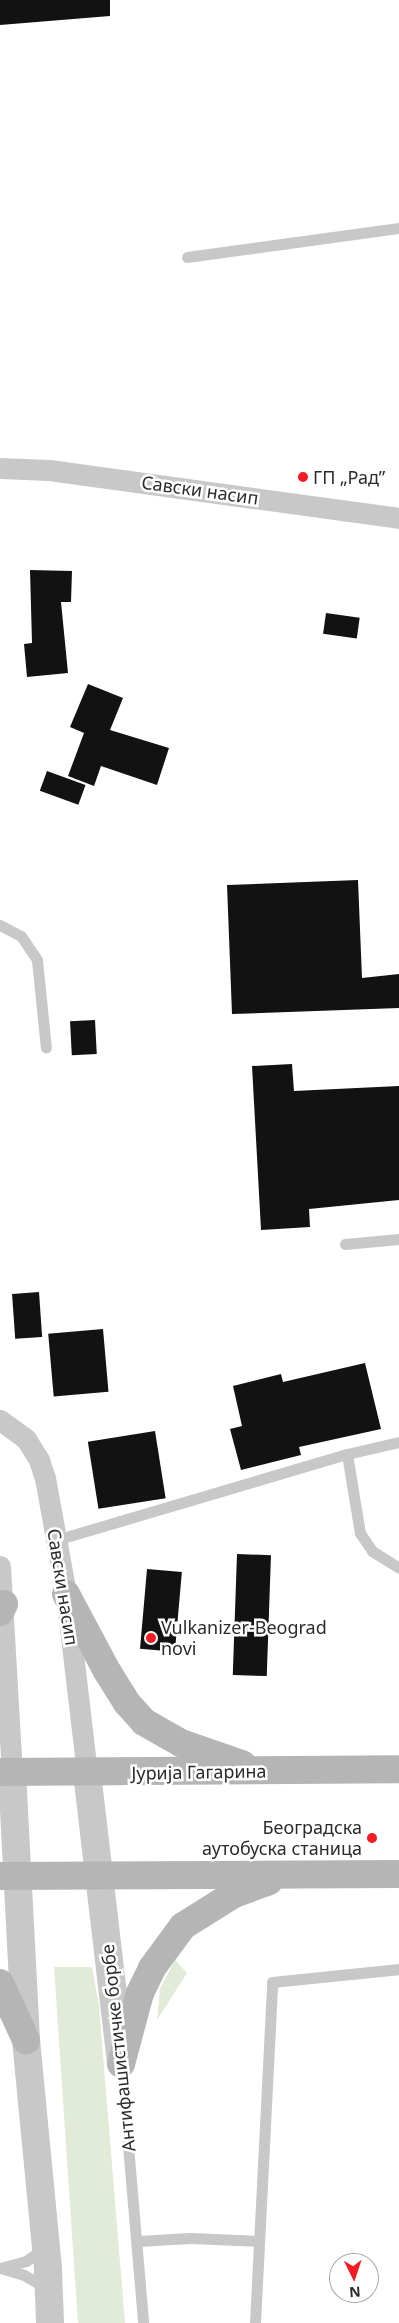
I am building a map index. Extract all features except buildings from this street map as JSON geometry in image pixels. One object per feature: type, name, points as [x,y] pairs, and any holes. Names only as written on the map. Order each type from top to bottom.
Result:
[{"type":"main road","points":[[66,1594],[107,1671],[127,1703],[144,1722],[182,1744],[262,1771]]},
{"type":"main road","name":"Јурија Гагарина","points":[[6,1772],[87,1773],[399,1769]]},
{"type":"main road","points":[[121,2064],[140,1993],[152,1968],[183,1926],[234,1894],[285,1874]]},
{"type":"main road","points":[[9,1876],[399,1874]]},
{"type":"main road","points":[[0,1983],[26,2040]]},
{"type":"street","name":"Савски насип","points":[[0,468],[59,472],[399,518]]},
{"type":"street","name":"Савски насип","points":[[0,1420],[26,1439],[39,1460],[66,1594],[87,1773]]},
{"type":"street","points":[[0,1566],[9,1876],[45,2233],[50,2312]]},
{"type":"street","name":"Антифашистичке борбе","points":[[87,1773],[121,2064]]},
{"type":"lane","points":[[187,257],[399,228]]},
{"type":"lane","points":[[0,925],[21,936],[37,960],[46,1048]]},
{"type":"lane","points":[[345,1244],[399,1239]]},
{"type":"lane","points":[[56,1540],[347,1454],[399,1442]]},
{"type":"lane","points":[[347,1454],[360,1533],[372,1551],[399,1568]]},
{"type":"lane","points":[[255,2323],[272,1982],[399,1969]]},
{"type":"lane","name":"Антифашистичке борбе","points":[[121,2064],[138,2241],[143,2323]]},
{"type":"lane","points":[[0,2268],[26,2261],[41,2250],[45,2233]]},
{"type":"lane","points":[[138,2241],[190,2238],[259,2241]]},
{"type":"lane","points":[[0,2268],[41,2285],[50,2312]]},
{"type":"green space","points":[[175,1960],[187,1973],[157,2020],[160,1989]]},
{"type":"green space","points":[[54,1967],[92,1967],[99,2006],[125,2323],[78,2323]]},
{"type":"place","name":"ГП „Рад”","points":[[303,477]]},
{"type":"place","name":"Vulkanizer-Beograd novi","points":[[151,1638]]},
{"type":"place","name":"Београдска аутобуска станица","points":[[372,1838]]}]
